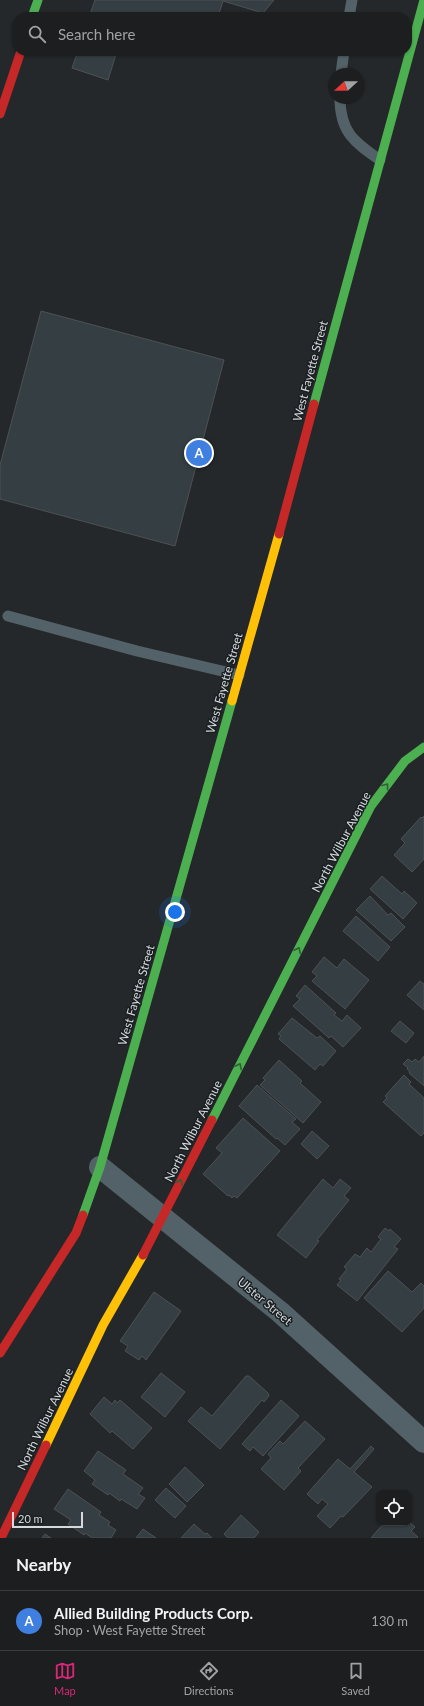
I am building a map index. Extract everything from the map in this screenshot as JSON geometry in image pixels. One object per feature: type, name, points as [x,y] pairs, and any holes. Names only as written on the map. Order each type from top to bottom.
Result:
[{"type":"street","points":[[34,12],[38,0]]},
{"type":"street","name":"West Fayette Street","points":[[412,35],[424,0]]},
{"type":"street","points":[[0,114],[19,56]]},
{"type":"street","name":"West Fayette Street","points":[[0,1353],[76,1233],[100,1167],[239,675],[380,160],[406,56]]},
{"type":"street","name":"North Wilbur Avenue","points":[[1,1538],[103,1325],[146,1250],[371,806],[405,761],[424,747]]},
{"type":"street","name":"Ulster Street","points":[[100,1167],[163,1216],[280,1312],[424,1442]]},
{"type":"lane","points":[[350,12],[352,0]]},
{"type":"lane","points":[[342,68],[343,56]]},
{"type":"lane","points":[[340,104],[344,126],[360,147],[380,160]]},
{"type":"lane","points":[[8,616],[137,651],[239,675]]},
{"type":"building","points":[[95,0],[274,0],[264,12],[223,1],[220,12],[91,12]]},
{"type":"building","points":[[76,56],[115,56],[108,80],[72,68]]},
{"type":"building","points":[[41,311],[224,360],[175,546],[0,499],[0,465]]},
{"type":"building","points":[[424,816],[424,859],[412,872],[394,855],[405,843],[401,839],[421,817],[422,818]]},
{"type":"building","points":[[382,876],[402,894],[404,891],[417,903],[403,919],[370,889]]},
{"type":"building","points":[[370,896],[388,915],[391,913],[405,927],[391,941],[356,910]]},
{"type":"building","points":[[356,916],[390,947],[378,961],[343,931]]},
{"type":"building","points":[[324,957],[337,968],[344,959],[369,980],[345,1009],[312,981],[317,976],[312,972]]},
{"type":"building","points":[[420,981],[424,984],[424,1010],[407,995]]},
{"type":"building","points":[[305,985],[336,1013],[334,1015],[342,1021],[347,1015],[361,1028],[343,1047],[331,1036],[329,1038],[293,1006],[300,999],[296,996]]},
{"type":"building","points":[[292,1018],[317,1038],[320,1036],[336,1051],[323,1066],[320,1064],[315,1070],[279,1039],[281,1036],[278,1034]]},
{"type":"building","points":[[400,1021],[414,1033],[406,1043],[391,1031]]},
{"type":"building","points":[[424,1056],[424,1086],[409,1073],[408,1068],[403,1064],[408,1059],[412,1062],[415,1059],[419,1062]]},
{"type":"building","points":[[279,1060],[302,1081],[300,1083],[321,1102],[303,1123],[260,1085],[265,1080],[263,1078]]},
{"type":"building","points":[[404,1075],[411,1082],[409,1084],[424,1098],[424,1133],[421,1136],[383,1102],[387,1098],[385,1096]]},
{"type":"building","points":[[257,1085],[296,1119],[292,1122],[300,1129],[285,1145],[277,1138],[276,1139],[239,1106]]},
{"type":"building","points":[[243,1118],[280,1151],[237,1198],[234,1196],[232,1198],[203,1174],[222,1153],[216,1148]]},
{"type":"building","points":[[312,1131],[329,1146],[317,1159],[301,1144]]},
{"type":"building","points":[[323,1179],[333,1188],[340,1179],[351,1188],[344,1196],[349,1200],[317,1240],[319,1241],[306,1258],[277,1235]]},
{"type":"building","points":[[385,1228],[389,1231],[390,1229],[401,1239],[394,1247],[398,1249],[357,1301],[337,1285],[341,1280],[339,1279],[347,1269],[344,1267],[355,1254],[360,1257],[367,1248],[371,1252],[381,1239],[378,1237]]},
{"type":"building","points":[[388,1271],[412,1292],[421,1283],[424,1286],[424,1308],[402,1332],[364,1298]]},
{"type":"building","points":[[154,1292],[181,1311],[146,1360],[142,1356],[139,1360],[125,1351],[128,1346],[120,1341]]},
{"type":"building","points":[[161,1373],[185,1392],[165,1417],[141,1397]]},
{"type":"building","points":[[246,1376],[249,1376],[268,1393],[269,1396],[264,1402],[262,1400],[220,1449],[188,1421],[201,1407],[212,1416]]},
{"type":"building","points":[[104,1397],[112,1404],[115,1400],[117,1403],[120,1400],[152,1428],[133,1449],[112,1431],[110,1433],[90,1414]]},
{"type":"building","points":[[281,1400],[299,1416],[263,1456],[253,1447],[250,1451],[242,1444]]},
{"type":"building","points":[[305,1421],[325,1439],[298,1468],[301,1471],[284,1490],[261,1469],[271,1458],[268,1454],[280,1441],[283,1444]]},
{"type":"building","points":[[371,1446],[374,1449],[354,1472],[372,1487],[343,1517],[341,1516],[330,1528],[317,1516],[328,1504],[322,1499],[318,1504],[307,1494],[338,1459],[350,1469]]},
{"type":"building","points":[[98,1451],[126,1470],[123,1474],[143,1488],[138,1494],[145,1498],[137,1509],[121,1499],[120,1501],[109,1493],[108,1495],[92,1484],[95,1480],[84,1471]]},
{"type":"building","points":[[185,1467],[204,1485],[187,1502],[169,1484]]},
{"type":"building","points":[[166,1488],[186,1506],[175,1518],[155,1500]]},
{"type":"building","points":[[68,1489],[101,1512],[99,1515],[110,1522],[108,1525],[116,1530],[111,1538],[92,1538],[85,1533],[84,1535],[68,1524],[71,1520],[54,1509]]},
{"type":"building","points":[[241,1515],[259,1532],[254,1538],[228,1538],[224,1534]]},
{"type":"building","points":[[194,1524],[205,1534],[207,1533],[212,1538],[181,1538]]},
{"type":"building","points":[[412,1524],[415,1527],[411,1531],[418,1537],[417,1538],[371,1538],[381,1526],[412,1526]]},
{"type":"building","points":[[143,1529],[156,1538],[136,1538]]},
{"type":"building","points":[[45,1534],[51,1538],[42,1538]]},
{"type":"traffic: fast","points":[[34,12],[38,0]]},
{"type":"traffic: fast","points":[[412,44],[424,0]]},
{"type":"traffic: fast","points":[[314,404],[409,56]]},
{"type":"traffic: fast","points":[[83,1215],[100,1167],[232,701]]},
{"type":"traffic: fast","points":[[212,1120],[371,806],[405,761],[424,747]]},
{"type":"traffic: slow","points":[[232,701],[279,534]]},
{"type":"traffic: slow","points":[[46,1445],[103,1325],[143,1255]]},
{"type":"traffic: jam","points":[[0,114],[19,56]]},
{"type":"traffic: jam","points":[[279,534],[314,404]]},
{"type":"traffic: jam","points":[[143,1255],[212,1120]]},
{"type":"traffic: jam","points":[[0,1353],[76,1233],[83,1215]]},
{"type":"traffic: jam","points":[[1,1538],[46,1445]]},
{"type":"place","name":"Allied Building Products Corp.","points":[[199,453]]}]
